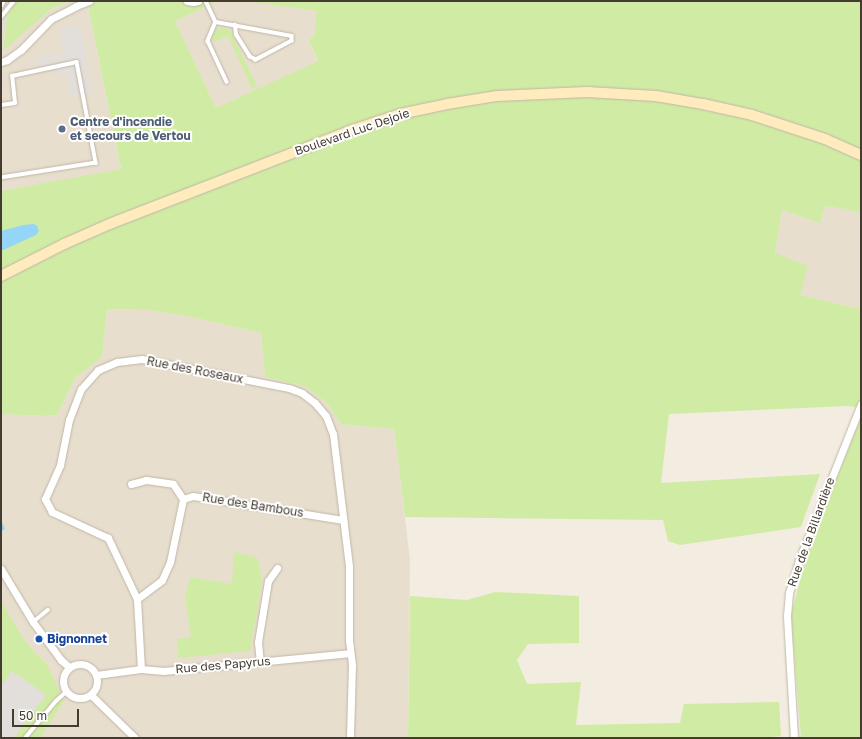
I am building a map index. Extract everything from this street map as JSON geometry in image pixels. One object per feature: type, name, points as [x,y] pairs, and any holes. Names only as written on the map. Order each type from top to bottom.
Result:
[{"type":"main road","name":"Boulevard Luc Dejoie","points":[[1,276],[64,244],[112,223],[352,130],[400,114],[447,104],[497,96],[587,92],[656,96],[703,104],[752,116],[825,139],[861,155]]},
{"type":"street","points":[[1,62],[7,60],[21,50],[51,19],[89,1]]},
{"type":"street","points":[[187,1],[198,1]]},
{"type":"street","name":"Rue des Roseaux","points":[[141,669],[137,599],[108,538],[52,512],[45,500],[60,465],[70,420],[81,389],[98,370],[116,362],[142,359],[289,388],[302,393],[315,404],[326,416],[333,434],[349,566],[348,640],[352,665],[350,738]]},
{"type":"street","name":"Rue de la Billardière","points":[[794,738],[787,616],[789,593],[799,560],[861,404]]},
{"type":"street","points":[[131,484],[146,480],[173,484],[183,499],[170,562],[162,580],[137,599]]},
{"type":"street","name":"Rue des Bambous","points":[[183,499],[193,496],[343,520]]},
{"type":"street","points":[[260,662],[258,642],[268,581],[276,568]]},
{"type":"street","points":[[1,569],[33,622],[61,660],[69,667]]},
{"type":"street","name":"Rue des Papyrus","points":[[96,675],[141,669],[164,671],[350,653]]},
{"type":"street","points":[[84,664],[89,666],[96,675],[97,685],[91,694],[81,699],[70,696],[66,692],[63,676],[69,667],[84,664]]},
{"type":"street","points":[[91,694],[136,738]]},
{"type":"lane","points":[[1,6],[4,1]]},
{"type":"lane","points":[[1,17],[14,1]]},
{"type":"lane","points":[[206,1],[216,22],[208,41],[227,82]]},
{"type":"lane","points":[[216,22],[292,36],[292,41],[256,60],[250,58],[236,34],[235,26]]},
{"type":"lane","points":[[1,105],[15,102],[12,76],[77,62],[96,163],[1,178]]},
{"type":"lane","points":[[33,622],[48,610]]},
{"type":"lane","points":[[25,738],[56,701],[66,692]]},
{"type":"shaded area","points":[[1,1],[15,1],[7,15],[3,51],[1,51]]},
{"type":"shaded area","points":[[71,1],[87,1],[121,170],[1,191],[1,51],[52,8]]},
{"type":"shaded area","points":[[219,1],[246,1],[318,11],[314,37],[308,39],[318,62],[216,108],[175,21]]},
{"type":"shaded area","points":[[81,26],[92,94],[70,97],[67,74],[60,75],[59,70],[38,73],[36,58],[64,53],[60,29]]},
{"type":"shaded area","points":[[825,206],[861,212],[861,309],[800,295],[775,253],[782,210],[820,223]]},
{"type":"shaded area","points":[[107,309],[148,310],[187,316],[261,333],[265,377],[304,386],[326,402],[341,424],[394,429],[410,560],[408,738],[40,737],[47,664],[25,641],[1,601],[1,414],[57,415],[76,377],[102,357]]},
{"type":"shaded area","points":[[12,671],[46,695],[14,738],[1,738],[1,686]]},
{"type":"green space","points":[[15,1],[71,1],[52,8],[3,51],[7,15]]},
{"type":"green space","points":[[87,1],[219,1],[175,21],[216,108],[318,61],[308,39],[314,37],[317,11],[246,1],[861,1],[861,212],[825,206],[820,223],[782,210],[775,253],[808,266],[800,295],[861,309],[861,408],[848,406],[669,414],[661,483],[820,474],[801,527],[680,545],[668,541],[663,520],[405,517],[394,429],[341,424],[326,402],[304,386],[265,377],[261,333],[187,316],[148,310],[107,309],[102,357],[76,377],[57,415],[1,414],[1,191],[121,169]]},
{"type":"green space","points":[[223,27],[231,32],[257,86],[252,89],[228,36],[213,42],[212,35],[215,30]]},
{"type":"green space","points":[[861,417],[861,738],[801,738],[791,615],[806,557]]},
{"type":"green space","points":[[234,552],[258,558],[262,581],[250,651],[178,658],[177,639],[191,637],[185,597],[190,577],[232,584]]},
{"type":"green space","points":[[495,592],[579,596],[579,643],[528,644],[517,660],[527,684],[581,682],[576,725],[680,723],[684,704],[779,702],[781,736],[762,738],[408,738],[410,596],[467,600]]},
{"type":"green space","points":[[1,601],[25,641],[47,664],[64,701],[40,738],[1,738]]},
{"type":"water","points":[[34,224],[37,226],[39,231],[36,235],[1,251],[1,231],[23,225]]},
{"type":"waterway","points":[[1,523],[3,528],[1,530]]},
{"type":"place","name":"Centre d'incendie et secours de Vertou","points":[[62,129]]},
{"type":"place","name":"Bignonnet","points":[[39,639]]}]
